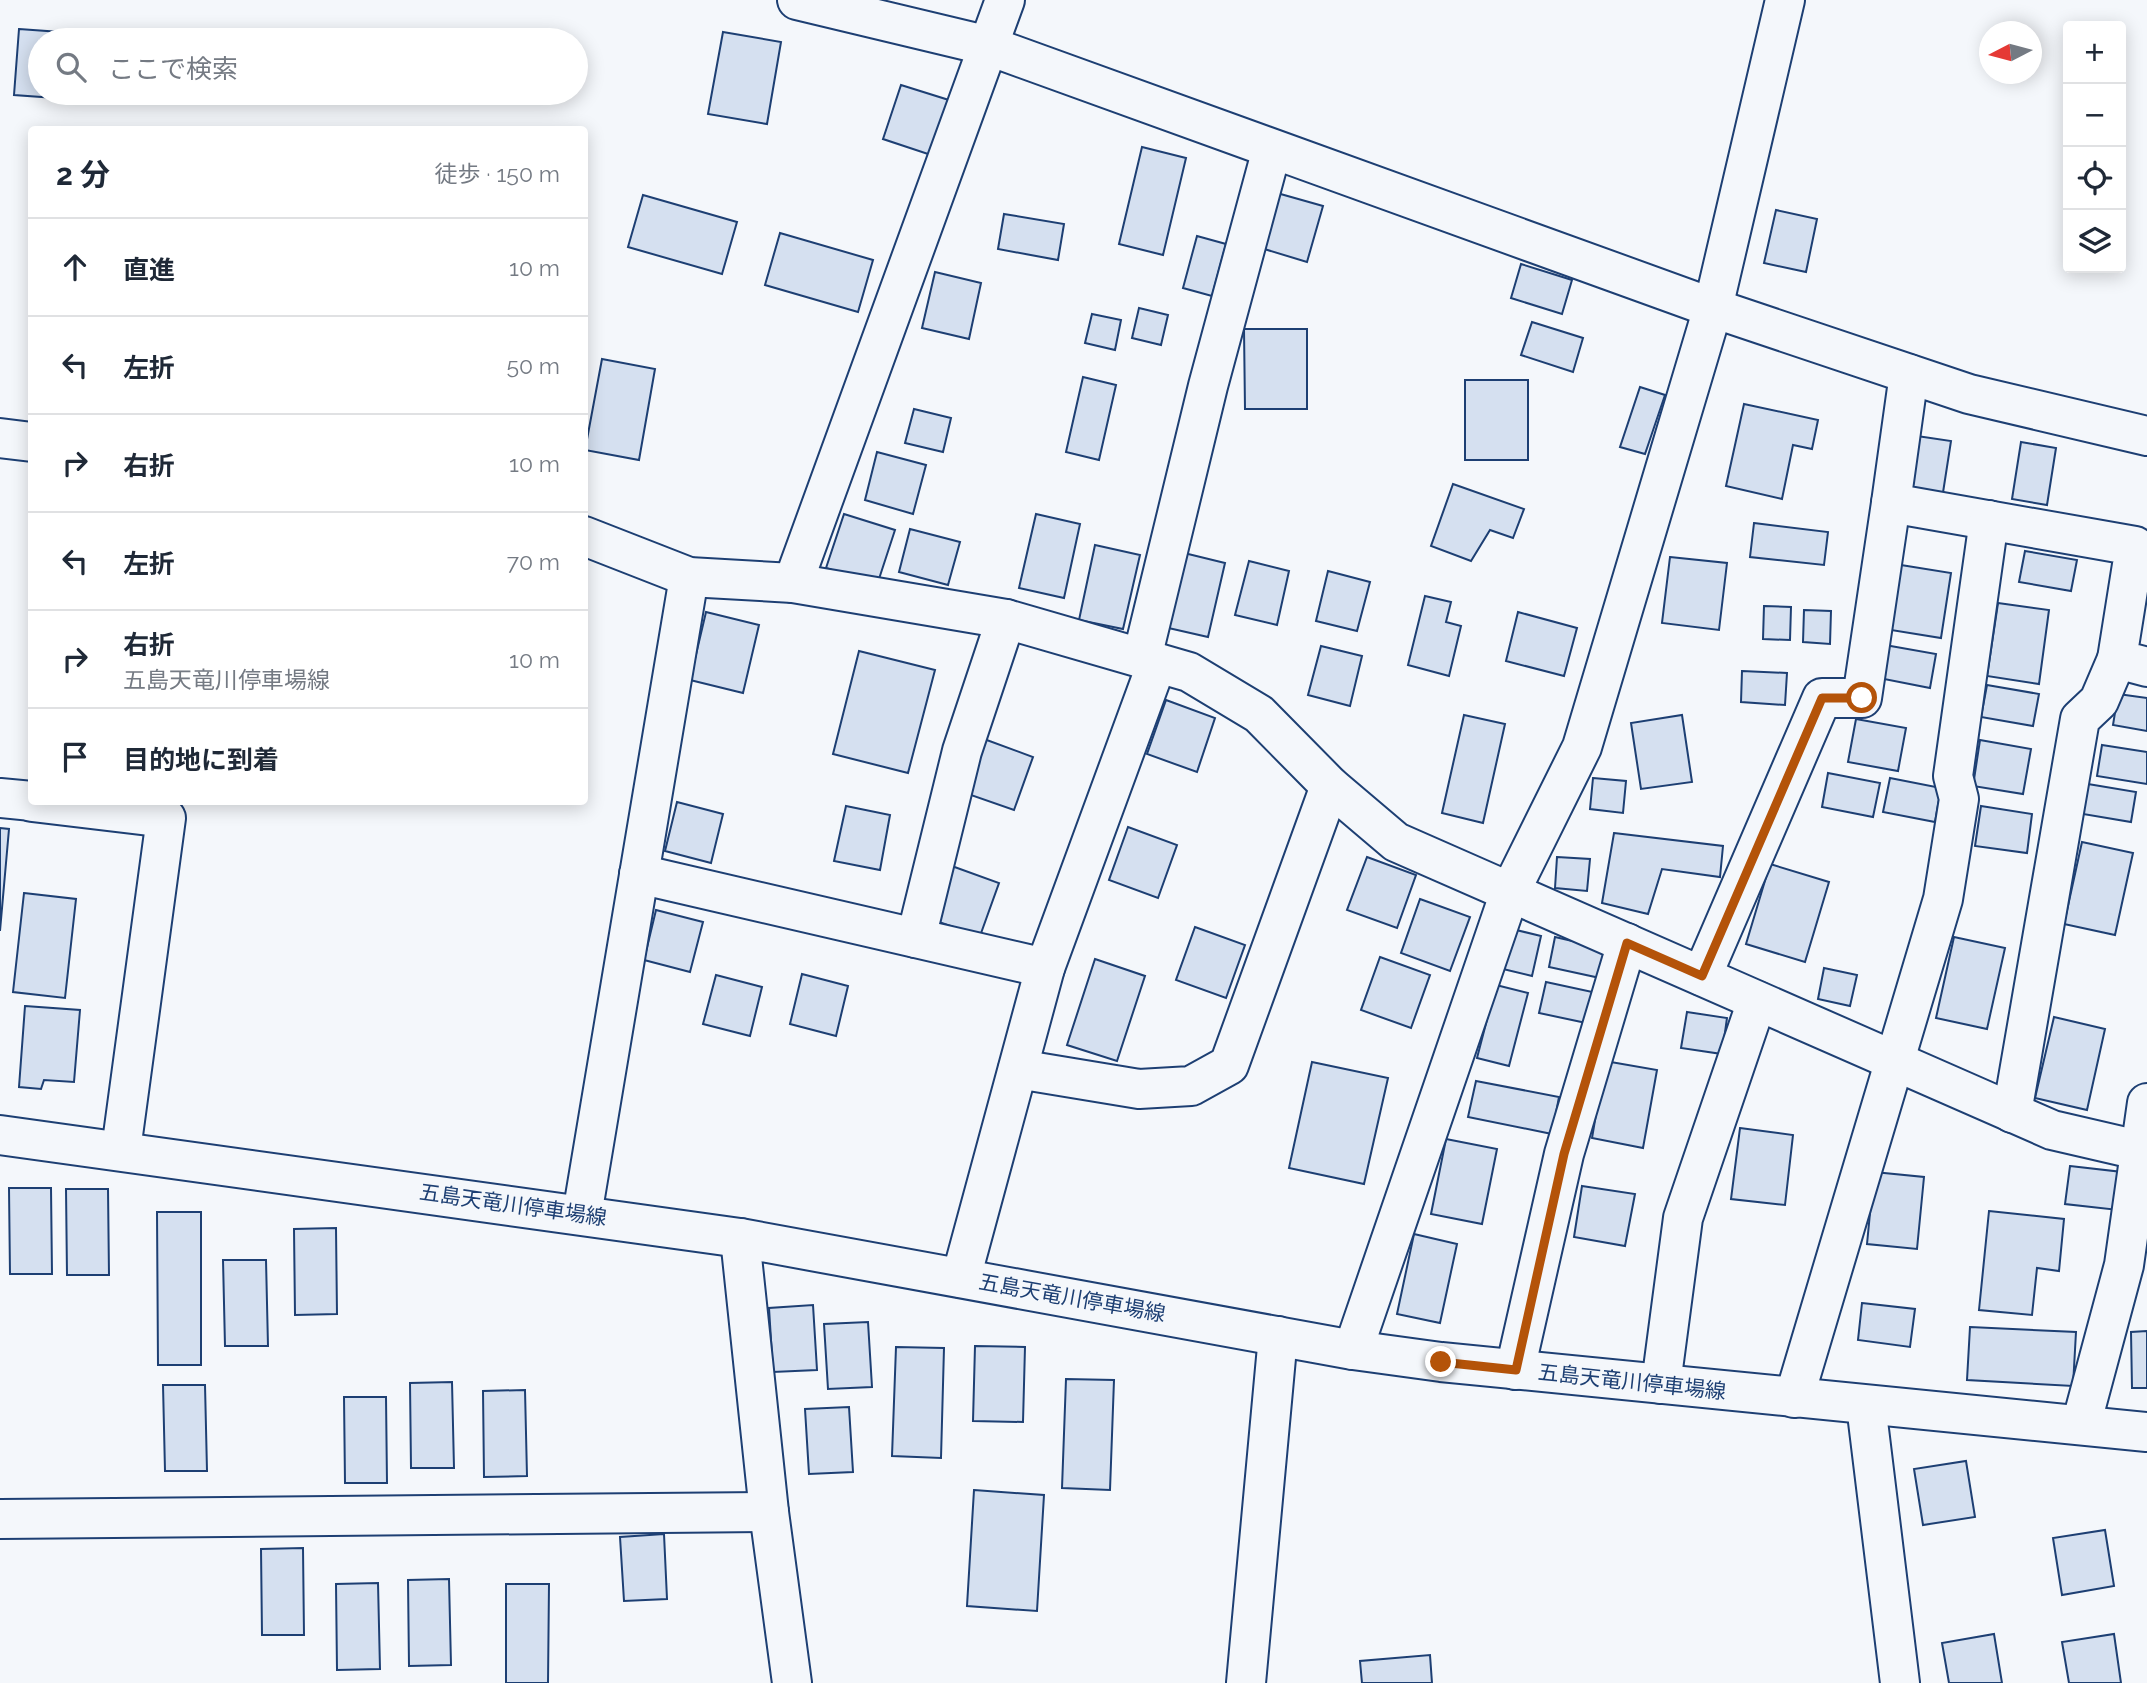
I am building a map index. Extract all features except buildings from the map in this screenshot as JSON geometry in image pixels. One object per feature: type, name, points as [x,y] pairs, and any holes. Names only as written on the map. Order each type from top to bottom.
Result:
[{"type":"street","points":[[797,0],[989,46],[1713,308],[1969,394],[2147,436]]},
{"type":"street","points":[[793,583],[1005,0]]},
{"type":"street","points":[[1353,1350],[1510,892],[1582,747],[1713,308],[1785,0]]},
{"type":"street","points":[[961,1278],[1045,968],[1150,660],[1208,386],[1272,149]]},
{"type":"street","points":[[1702,976],[1822,698],[1862,698],[1909,374]]},
{"type":"street","points":[[0,438],[28,442]]},
{"type":"street","points":[[1891,503],[2135,546],[2132,663],[2080,719],[2012,1112]]},
{"type":"street","points":[[1794,1398],[1943,899],[1959,799],[1953,776],[1989,520]]},
{"type":"street","points":[[588,538],[689,577],[793,583],[1006,620],[1189,672],[1259,714],[1330,786],[1396,842],[2052,1130],[2144,1152]]},
{"type":"street","points":[[582,1215],[689,577]]},
{"type":"street","points":[[916,938],[962,751],[1006,620]]},
{"type":"street","points":[[1018,1069],[1139,1089],[1191,1086],[1229,1065],[1330,786]]},
{"type":"street","points":[[0,798],[28,802]]},
{"type":"street","points":[[57,805],[166,818],[121,1150]]},
{"type":"street","points":[[639,874],[1045,968]]},
{"type":"street","points":[[1516,1370],[1564,1154],[1627,943]]},
{"type":"street","points":[[1661,1384],[1683,1218],[1757,1001]]},
{"type":"street","points":[[2081,1425],[2124,1265],[2144,1152],[2147,1103]]},
{"type":"street","name":"五島天竜川停車場線","points":[[0,1135],[740,1238],[1353,1350],[1516,1370],[2147,1432]]},
{"type":"street","points":[[740,1238],[769,1511],[792,1683]]},
{"type":"street","points":[[1246,1683],[1278,1336]]},
{"type":"street","points":[[1866,1405],[1900,1683]]},
{"type":"street","points":[[0,1520],[769,1511]]},
{"type":"route","points":[[1441,1362],[1516,1370],[1564,1154],[1627,943],[1702,976],[1822,698],[1862,698]]}]
